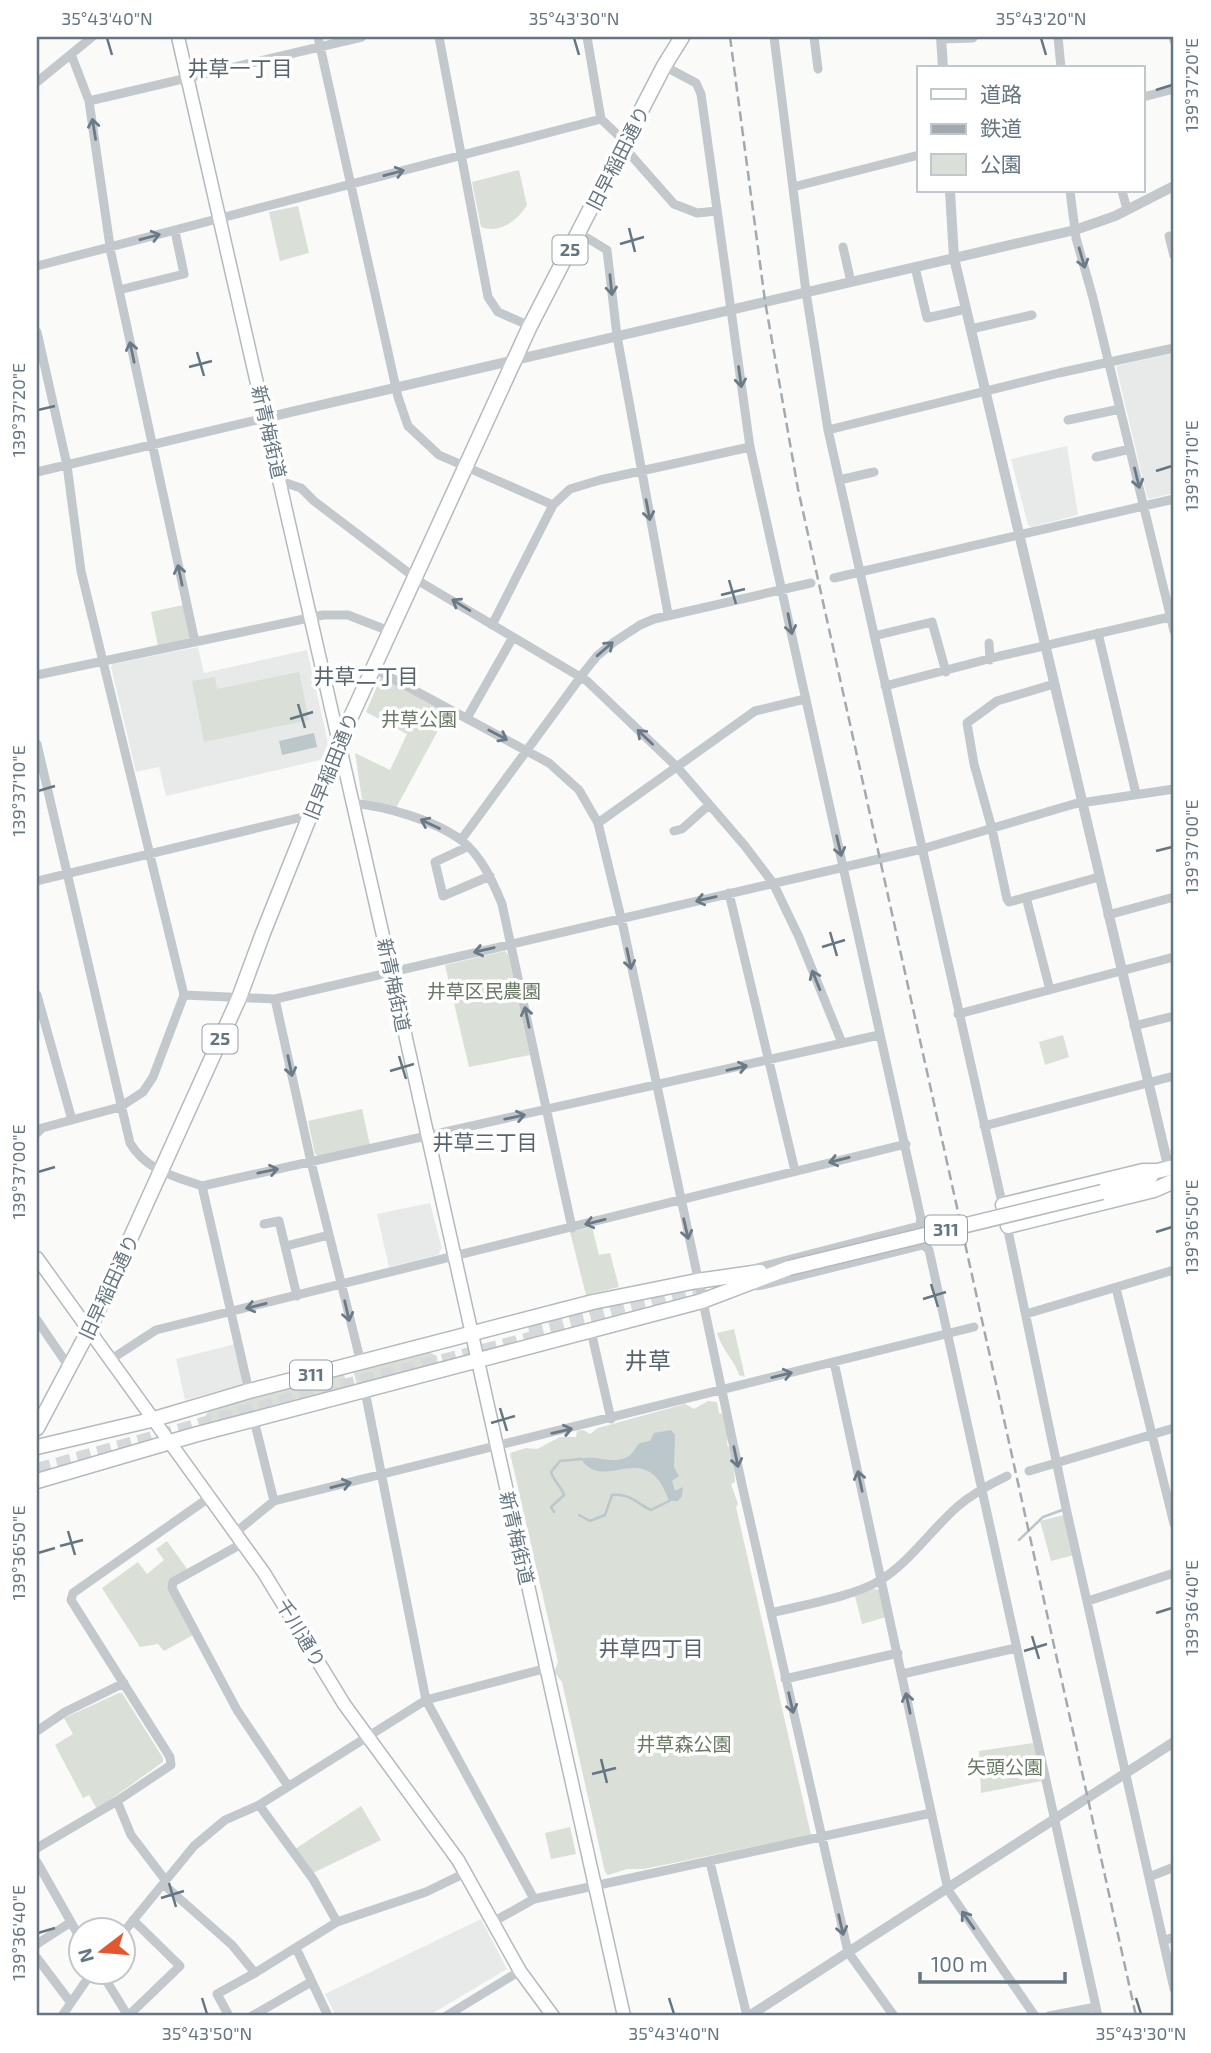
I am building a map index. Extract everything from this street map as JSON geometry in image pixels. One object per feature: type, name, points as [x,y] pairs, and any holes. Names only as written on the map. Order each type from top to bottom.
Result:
[{"type":"main road","name":"新青梅街道","points":[[178,37],[391,971],[624,2016]]},
{"type":"main road","name":"旧早稲田通り","points":[[37,1428],[89,1331],[239,998],[262,933],[339,743],[514,360],[664,66],[682,37]]},
{"type":"main road","points":[[1003,1205],[1143,1171],[1173,1177]]},
{"type":"main road","name":"311","points":[[37,1447],[151,1420],[249,1391],[593,1302],[662,1287],[789,1268],[1130,1185],[1173,1177]]},
{"type":"main road","points":[[1007,1226],[1154,1190],[1173,1177]]},
{"type":"main road","name":"千川通り","points":[[37,1258],[151,1420],[239,1538],[368,1738],[458,1860],[520,1971],[552,2016]]},
{"type":"main road","name":"311","points":[[37,1481],[169,1441],[668,1311],[789,1268]]},
{"type":"main road","points":[[662,1287],[672,1299],[668,1311]]},
{"type":"main road","points":[[428,1345],[436,1347],[442,1356],[443,1364],[439,1371]]},
{"type":"main road","points":[[205,1404],[200,1413],[202,1421],[208,1428],[216,1429]]},
{"type":"main road","points":[[108,1430],[117,1433],[122,1440],[123,1450],[118,1458]]},
{"type":"street","points":[[37,82],[92,37]]},
{"type":"street","points":[[89,101],[319,42],[362,37]]},
{"type":"street","points":[[439,37],[459,155],[488,297],[498,312],[530,326]]},
{"type":"street","points":[[587,37],[601,120],[621,138],[674,204],[697,213],[717,211]]},
{"type":"street","points":[[774,37],[806,292],[828,430],[1003,1205],[1174,1989]]},
{"type":"street","points":[[814,37],[818,69]]},
{"type":"street","points":[[1058,37],[1060,66]]},
{"type":"street","points":[[943,66],[941,38],[973,38]]},
{"type":"street","points":[[319,42],[404,417],[417,436],[439,455],[553,505]]},
{"type":"street","points":[[71,54],[89,101],[119,290],[195,642]]},
{"type":"street","points":[[664,66],[696,83],[701,93],[750,447],[879,1035],[906,1144],[921,1219],[919,1226],[923,1245],[929,1250],[1097,2012],[1049,2016]]},
{"type":"street","points":[[1144,97],[1174,89]]},
{"type":"street","points":[[37,266],[601,120]]},
{"type":"street","points":[[793,187],[917,156]]},
{"type":"street","points":[[37,472],[1075,230],[1174,186]]},
{"type":"street","points":[[950,192],[954,258],[1021,535],[1147,1083],[1173,1177]]},
{"type":"street","points":[[1070,192],[1075,230],[1174,631]]},
{"type":"street","points":[[1122,192],[1127,209]]},
{"type":"street","points":[[119,290],[184,274],[175,231]]},
{"type":"street","points":[[579,233],[607,250],[617,336],[668,614]]},
{"type":"street","points":[[1169,236],[1174,251]]},
{"type":"street","points":[[843,247],[851,282]]},
{"type":"street","points":[[915,267],[927,318],[966,309]]},
{"type":"street","points":[[971,329],[1032,315]]},
{"type":"street","points":[[37,332],[67,465],[81,571],[184,995],[153,1077],[143,1092],[120,1107],[42,1128],[37,1133]]},
{"type":"street","points":[[828,430],[1174,348]]},
{"type":"street","points":[[1068,420],[1120,409]]},
{"type":"street","points":[[492,625],[553,505],[565,493],[576,486],[750,447]]},
{"type":"street","points":[[1096,457],[1130,449]]},
{"type":"street","points":[[839,480],[874,472]]},
{"type":"street","points":[[280,481],[301,488],[314,501],[416,579],[581,677],[677,767],[773,883],[799,937],[842,1043]]},
{"type":"street","points":[[834,578],[1174,499]]},
{"type":"street","points":[[490,876],[443,896],[435,862],[464,843],[526,750],[597,656],[640,625],[668,614],[811,583]]},
{"type":"street","points":[[37,675],[311,617],[340,614],[389,631]]},
{"type":"street","points":[[886,687],[1045,645],[1172,616]]},
{"type":"street","points":[[874,636],[932,622],[946,671]]},
{"type":"street","points":[[1098,633],[1136,794]]},
{"type":"street","points":[[467,718],[513,637]]},
{"type":"street","points":[[989,643],[990,660]]},
{"type":"street","points":[[373,668],[526,750],[566,776],[584,798],[598,822],[721,1391],[848,1952],[894,2016]]},
{"type":"street","points":[[1054,684],[997,701],[967,723],[974,764],[1009,901],[1099,877]]},
{"type":"street","points":[[598,822],[755,710],[805,699]]},
{"type":"street","points":[[37,744],[130,1143],[144,1162],[161,1172],[202,1186],[879,1035]]},
{"type":"street","points":[[184,995],[275,999],[922,849],[1082,802],[1174,789]]},
{"type":"street","points":[[352,803],[365,804],[425,821],[464,843],[490,876],[502,904],[572,1227]]},
{"type":"street","points":[[674,831],[682,829],[709,805]]},
{"type":"street","points":[[37,881],[311,815]]},
{"type":"street","points":[[730,894],[795,1171]]},
{"type":"street","points":[[1026,897],[1050,990]]},
{"type":"street","points":[[1108,915],[1174,897]]},
{"type":"street","points":[[958,1014],[1174,957]]},
{"type":"street","points":[[37,995],[72,1120]]},
{"type":"street","points":[[275,999],[311,1162],[361,1363]]},
{"type":"street","points":[[1134,1026],[1174,1016]]},
{"type":"street","points":[[984,1126],[1174,1076]]},
{"type":"street","points":[[110,1360],[156,1331],[906,1144]]},
{"type":"street","points":[[202,1186],[249,1391]]},
{"type":"street","points":[[264,1224],[279,1221],[296,1296]]},
{"type":"street","points":[[714,1279],[919,1226]]},
{"type":"street","points":[[286,1246],[329,1236]]},
{"type":"street","points":[[718,1295],[923,1245]]},
{"type":"street","points":[[1026,1314],[1174,1269]]},
{"type":"street","points":[[1116,1288],[1174,1524]]},
{"type":"street","points":[[37,1321],[69,1367]]},
{"type":"street","points":[[288,1786],[237,1710],[172,1588],[173,1582],[239,1538],[274,1501],[974,1327]]},
{"type":"street","points":[[591,1331],[611,1419]]},
{"type":"street","points":[[834,1362],[948,1890],[1035,2016]]},
{"type":"street","points":[[365,1391],[426,1700],[534,1899]]},
{"type":"street","points":[[254,1420],[274,1501]]},
{"type":"street","points":[[1029,1471],[1174,1428]]},
{"type":"street","points":[[771,1613],[854,1591],[881,1579],[908,1557],[956,1508],[980,1489],[1007,1476]]},
{"type":"street","points":[[37,1848],[117,1801],[171,1765],[170,1757],[71,1600],[73,1593],[210,1497]]},
{"type":"street","points":[[1088,1601],[1174,1573]]},
{"type":"street","points":[[902,1674],[1016,1648]]},
{"type":"street","points":[[785,1679],[898,1653]]},
{"type":"street","points":[[136,1917],[194,1846],[225,1820],[259,1805],[426,1700],[547,1668]]},
{"type":"street","points":[[37,1731],[65,1712],[124,1682]]},
{"type":"street","points":[[710,1862],[748,2016],[948,1890],[1174,1742]]},
{"type":"street","points":[[117,1801],[131,1835],[165,1883],[232,1945],[255,1973]]},
{"type":"street","points":[[259,1805],[313,1880],[337,1922]]},
{"type":"street","points":[[493,1922],[534,1899],[932,1814]]},
{"type":"street","points":[[37,1862],[68,1916]]},
{"type":"street","points":[[1149,1877],[1174,1867]]},
{"type":"street","points":[[229,2016],[218,1994],[337,1922],[426,1892],[465,1873]]},
{"type":"street","points":[[110,1986],[128,2016],[180,1966],[136,1923]]},
{"type":"street","points":[[37,1944],[66,1925]]},
{"type":"street","points":[[1163,1941],[1174,1937]]},
{"type":"street","points":[[296,1948],[328,2016]]},
{"type":"street","points":[[37,1958],[71,2003]]},
{"type":"street","points":[[446,2016],[520,1971]]},
{"type":"street","points":[[252,2016],[312,1982]]},
{"type":"street","points":[[62,2016],[83,1986]]},
{"type":"shaded area","points":[[1174,353],[1174,493],[1149,499],[1116,366]]},
{"type":"shaded area","points":[[1067,446],[1078,515],[1031,527],[1028,525],[1011,459]]},
{"type":"shaded area","points":[[198,647],[204,673],[307,650],[329,747],[324,759],[166,796],[159,767],[136,772],[111,667],[113,664]]},
{"type":"shaded area","points":[[314,733],[317,747],[282,755],[279,741]]},
{"type":"shaded area","points":[[430,1203],[442,1248],[438,1255],[389,1267],[377,1214]]},
{"type":"shaded area","points":[[235,1344],[244,1384],[185,1400],[176,1359]]},
{"type":"shaded area","points":[[671,1430],[675,1435],[674,1467],[679,1476],[672,1481],[675,1491],[683,1487],[678,1501],[669,1501],[660,1482],[649,1472],[637,1468],[602,1471],[591,1468],[581,1459],[623,1459],[640,1443],[650,1441],[654,1433]]},
{"type":"shaded area","points":[[481,1919],[507,1969],[428,2016],[336,2016],[325,1994]]},
{"type":"green space","points":[[519,170],[527,205],[507,225],[495,229],[481,227],[472,182]]},
{"type":"green space","points":[[298,206],[309,253],[280,261],[269,212]]},
{"type":"green space","points":[[183,605],[190,639],[158,646],[151,612]]},
{"type":"green space","points":[[299,672],[309,720],[204,742],[192,681],[215,677],[217,689]]},
{"type":"green space","name":"井草公園","points":[[381,677],[448,712],[396,808],[362,799],[355,753],[390,770],[407,734],[366,712]]},
{"type":"green space","name":"井草区民農園","points":[[505,951],[508,954],[530,1055],[469,1067],[445,965]]},
{"type":"green space","points":[[1063,1035],[1069,1057],[1045,1065],[1039,1042]]},
{"type":"green space","points":[[362,1109],[370,1145],[319,1157],[315,1154],[308,1121]]},
{"type":"green space","points":[[592,1227],[599,1255],[610,1253],[619,1287],[586,1295],[570,1232]]},
{"type":"green space","points":[[734,1329],[745,1377],[739,1375],[717,1333]]},
{"type":"green space","points":[[429,1352],[437,1356],[438,1365],[358,1389],[353,1369]]},
{"type":"green space","points":[[343,1370],[348,1392],[213,1424],[205,1417],[210,1407]]},
{"type":"green space","name":"井草森公園","points":[[708,1401],[717,1402],[719,1413],[725,1414],[729,1429],[727,1445],[732,1450],[735,1482],[731,1484],[738,1504],[736,1507],[811,1835],[644,1869],[627,1869],[608,1875],[605,1872],[562,1682],[554,1672],[558,1662],[510,1453],[526,1448],[537,1449],[560,1437],[576,1437],[577,1431],[583,1430],[590,1434],[598,1428],[685,1404],[694,1409]]},
{"type":"green space","points":[[1064,1515],[1074,1555],[1051,1561],[1040,1521]]},
{"type":"green space","points":[[167,1541],[187,1569],[169,1582],[193,1635],[164,1651],[158,1644],[140,1647],[102,1588],[138,1562],[147,1574],[164,1560],[156,1549]]},
{"type":"green space","points":[[874,1589],[880,1590],[886,1617],[862,1624],[855,1596]]},
{"type":"green space","points":[[122,1693],[163,1762],[97,1809],[89,1795],[83,1798],[55,1745],[73,1734],[64,1718]]},
{"type":"green space","name":"矢頭公園","points":[[1033,1743],[1042,1781],[981,1793],[979,1751]]},
{"type":"green space","points":[[361,1806],[381,1840],[313,1873],[295,1849]]},
{"type":"green space","points":[[570,1827],[576,1854],[551,1859],[545,1833]]},
{"type":"waterway","points":[[554,1512],[551,1507],[564,1495],[551,1472],[560,1461],[581,1459]]},
{"type":"waterway","points":[[579,1515],[590,1521],[605,1515],[612,1495],[628,1497],[651,1510],[669,1501]]},
{"type":"waterway","points":[[1019,1540],[1043,1517],[1065,1509]]},
{"type":"tunnel","points":[[529,1331],[727,1282]]},
{"type":"tunnel","points":[[37,1470],[293,1399],[541,1336]]},
{"type":"railway","points":[[730,37],[765,301],[798,489],[1136,2016]]},
{"type":"district","name":"井草一丁目","points":[[240,69]]},
{"type":"district","name":"井草二丁目","points":[[366,677]]},
{"type":"district","name":"井草三丁目","points":[[485,1143]]},
{"type":"district","name":"井草","points":[[648,1361]]},
{"type":"district","name":"井草四丁目","points":[[651,1649]]}]
